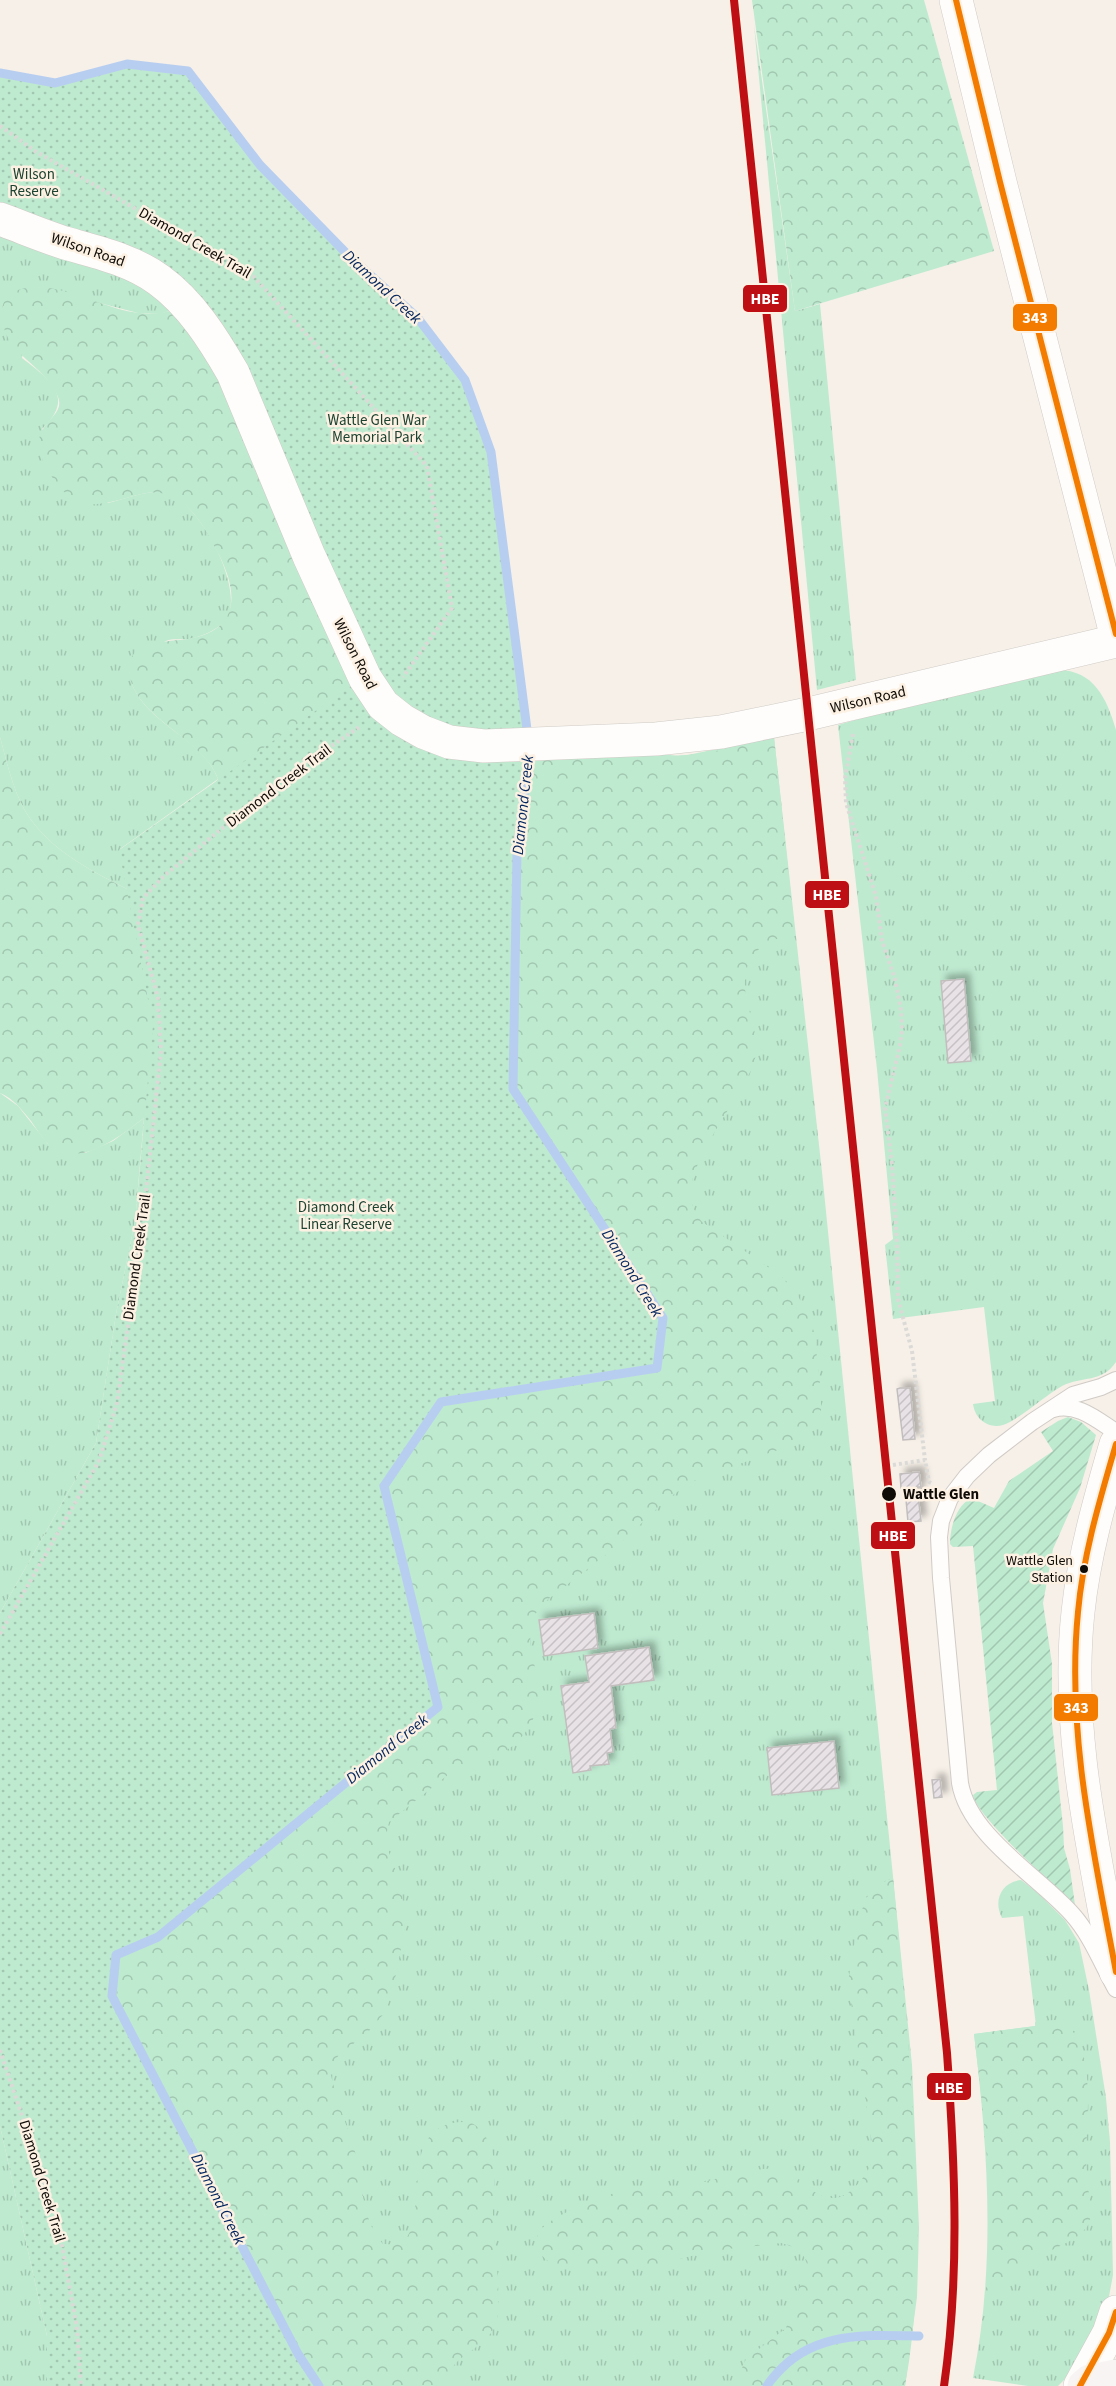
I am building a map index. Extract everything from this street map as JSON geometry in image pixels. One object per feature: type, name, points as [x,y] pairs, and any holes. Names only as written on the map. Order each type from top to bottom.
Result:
[{"type":"main road","points":[[1082,2386],[1090,2381],[1116,2376]]},
{"type":"street","points":[[956,0],[1000,182],[1116,634]]},
{"type":"street","name":"Wilson Road","points":[[0,219],[63,242],[104,253],[139,268],[159,280],[180,298],[200,322],[233,373],[345,639],[365,678],[383,705],[411,726],[429,735],[449,742],[484,746],[619,742],[721,732],[1116,641]]},
{"type":"street","points":[[1116,1444],[1098,1508],[1081,1585],[1076,1648],[1077,1719],[1085,1804],[1116,1972]]},
{"type":"street","points":[[1082,2386],[1109,2333],[1116,2312]]},
{"type":"lane","points":[[1116,1380],[1073,1395],[988,1455],[953,1492],[941,1521],[939,1537],[962,1794],[983,1829],[1073,1915],[1088,1937],[1116,1989]]},
{"type":"lane","points":[[1044,1414],[1059,1408],[1073,1408],[1116,1432]]},
{"type":"path","name":"Diamond Creek Trail","points":[[0,126],[36,151],[253,276],[427,466],[452,608],[383,705],[359,727],[281,780],[164,876],[143,898],[138,925],[158,998],[161,1052],[143,1219],[117,1403],[99,1461],[0,1634]]},
{"type":"path","points":[[847,704],[854,736],[845,778],[846,803],[876,896],[882,941],[895,979],[903,1030],[885,1108],[892,1164],[898,1299],[912,1351],[929,1482],[953,1492]]},
{"type":"path","points":[[893,1465],[925,1460]]},
{"type":"path","name":"Diamond Creek Trail","points":[[0,2050],[58,2224],[77,2328],[81,2386]]},
{"type":"green space","points":[[752,0],[924,0],[994,251],[795,311]]},
{"type":"green space","points":[[754,25],[795,311],[820,304],[856,680],[817,690]]},
{"type":"green space","points":[[127,64],[188,71],[260,165],[347,254],[417,317],[465,380],[491,452],[392,731],[417,748],[432,753],[637,751],[678,756],[712,752],[774,737],[795,933],[776,939],[764,946],[750,961],[745,987],[754,1027],[756,1054],[745,1082],[697,1166],[690,1196],[701,1221],[781,1276],[798,1296],[814,1332],[821,1392],[821,1415],[808,1436],[786,1447],[693,1481],[667,1499],[620,1544],[542,1604],[531,1621],[530,1645],[539,1702],[531,1725],[516,1744],[498,1755],[454,1770],[389,1822],[386,1837],[388,1850],[401,1884],[405,1928],[394,1984],[386,2011],[369,2031],[336,2058],[330,2071],[355,2152],[370,2224],[383,2244],[397,2244],[408,2235],[414,2219],[421,2156],[428,2138],[443,2126],[467,2122],[485,2135],[491,2147],[494,2172],[493,2215],[498,2288],[497,2318],[488,2336],[452,2367],[445,2386],[183,2386],[0,1706],[112,1627],[144,1118],[98,1148],[72,1154],[60,1151],[48,1144],[21,1109],[0,1093],[0,737],[17,795],[40,831],[81,864],[127,889],[218,779],[210,764],[198,751],[142,701],[133,687],[129,670],[130,660],[142,648],[160,642],[205,635],[217,628],[230,609],[230,583],[226,569],[200,521],[192,511],[172,496],[147,493],[110,502],[90,504],[70,497],[57,484],[41,456],[39,446],[43,429],[59,407],[58,396],[47,379],[13,345],[3,324],[2,310],[7,298],[11,293],[32,287],[63,291],[126,311],[149,314],[177,309],[0,73],[55,83]]},
{"type":"green space","name":"Wattle Glen War Memorial Park","points":[[127,64],[188,71],[260,165],[347,254],[417,317],[465,380],[491,452],[528,736],[484,738],[422,717],[378,681],[208,312],[0,207],[0,73],[55,83]]},
{"type":"green space","points":[[0,235],[133,277],[177,309],[159,314],[138,313],[38,287],[22,358],[50,382],[58,398],[57,408],[52,418],[42,429],[108,503],[153,492],[167,493],[180,500],[193,512],[217,550],[230,590],[230,608],[225,621],[218,627],[194,638],[161,643],[129,668],[133,687],[141,701],[201,753],[211,765],[218,779],[120,849],[127,889],[66,854],[40,831],[17,795],[0,737]]},
{"type":"green space","points":[[1058,670],[1081,675],[1097,688],[1116,730],[1116,1362],[1104,1373],[1062,1386],[1009,1422],[992,1426],[979,1418],[973,1404],[995,1401],[984,1307],[893,1319],[885,1245],[893,1239],[877,1069],[838,725],[916,702]]},
{"type":"green space","name":"Diamond Creek Linear Reserve","points":[[355,683],[396,733],[432,753],[530,752],[517,852],[513,1089],[663,1318],[657,1368],[441,1402],[384,1486],[438,1707],[158,1937],[116,1955],[112,1996],[298,2354],[319,2386],[47,2386],[47,2336],[0,2126],[0,1613],[96,1443],[116,1314],[135,1221],[153,1025],[119,850]]},
{"type":"green space","points":[[774,737],[822,1172],[912,2065],[919,2228],[917,2297],[905,2386],[319,2386],[116,1955],[637,751],[668,756],[688,755]]},
{"type":"green space","points":[[0,1093],[18,1106],[48,1144],[85,1153],[113,1141],[144,1118],[135,1221],[116,1314],[96,1443],[0,1613]]},
{"type":"green space","points":[[1068,1417],[1081,1422],[1096,1435],[1080,1488],[1053,1549],[1043,1603],[1052,1664],[1052,1723],[1064,1848],[1070,1869],[1075,1905],[1035,1868],[988,1819],[977,1805],[973,1795],[977,1792],[997,1790],[973,1546],[953,1547],[950,1544],[951,1531],[961,1506],[971,1498],[994,1508],[1009,1481],[1053,1451],[1041,1432]]},
{"type":"green space","points":[[893,1878],[909,2051],[917,2213],[915,2300],[905,2386],[734,2386],[746,2359],[786,2328],[807,2264],[798,2250],[781,2243],[728,2249],[640,2268],[589,2271],[557,2265],[545,2258],[538,2248],[537,2237],[540,2231],[555,2218],[595,2200],[629,2189],[676,2188],[741,2172],[764,2169],[776,2169],[792,2174],[812,2190],[826,2197],[842,2196],[854,2188],[868,2170],[874,2157],[848,1982],[859,1917],[867,1897],[881,1883]]},
{"type":"green space","points":[[1021,1880],[1037,1892],[1065,1920],[1079,1943],[1106,2098],[1110,2142],[1113,2275],[1106,2312],[1066,2378],[1058,2386],[1028,2386],[973,2378],[985,2292],[987,2249],[986,2163],[974,2034],[1036,2026],[1023,1916],[1002,1918],[998,1905],[1004,1888],[1008,1884]]},
{"type":"green space","points":[[1055,2020],[1069,2027],[1078,2040],[1084,2057],[1088,2098],[1086,2160],[1090,2221],[1076,2238],[1046,2253],[1012,2282],[985,2297],[989,2198],[985,2132],[974,2034],[1035,2026],[1035,2022]]},
{"type":"green space","points":[[0,2126],[47,2336],[47,2386],[0,2386]]},
{"type":"building","points":[[964,979],[971,1061],[948,1063],[941,981]]},
{"type":"building","points":[[910,1388],[915,1439],[903,1440],[897,1389]]},
{"type":"building","name":"Wattle Glen","points":[[919,1472],[921,1487],[917,1487],[921,1521],[908,1522],[905,1488],[901,1488],[900,1474]]},
{"type":"building","points":[[594,1613],[598,1648],[544,1656],[539,1620]]},
{"type":"building","points":[[649,1647],[654,1680],[611,1686],[616,1728],[610,1729],[613,1752],[607,1753],[609,1764],[590,1766],[591,1770],[573,1773],[561,1686],[589,1682],[585,1656]]},
{"type":"building","points":[[834,1741],[839,1788],[772,1795],[767,1748]]},
{"type":"building","points":[[940,1779],[942,1797],[934,1798],[932,1780]]},
{"type":"waterway","name":"Diamond Creek","points":[[0,73],[55,83],[127,64],[188,71],[260,165],[347,254],[417,317],[465,380],[491,452],[528,737]]},
{"type":"waterway","name":"Diamond Creek","points":[[319,2386],[298,2354],[112,1996],[116,1955],[158,1937],[438,1707],[384,1486],[441,1402],[657,1368],[663,1318],[513,1089],[517,852],[530,751]]},
{"type":"waterway","points":[[767,2386],[780,2370],[797,2356],[829,2341],[864,2336],[919,2336]]},
{"type":"transit line","name":"HBE","points":[[734,0],[947,2053],[954,2178],[954,2261],[944,2386]]},
{"type":"transit line","name":"343","points":[[956,0],[1000,182],[1116,634]]},
{"type":"transit line","name":"343","points":[[1116,1444],[1084,1569],[1075,1657],[1076,1703],[1084,1793],[1116,1972]]},
{"type":"transit line","name":"343","points":[[1080,2386],[1109,2333],[1116,2312]]},
{"type":"place","name":"Wattle Glen","points":[[889,1494]]},
{"type":"place","name":"Wattle Glen Station","points":[[1084,1569]]},
{"type":"park label","name":"Wilson Reserve","points":[[34,182]]}]
